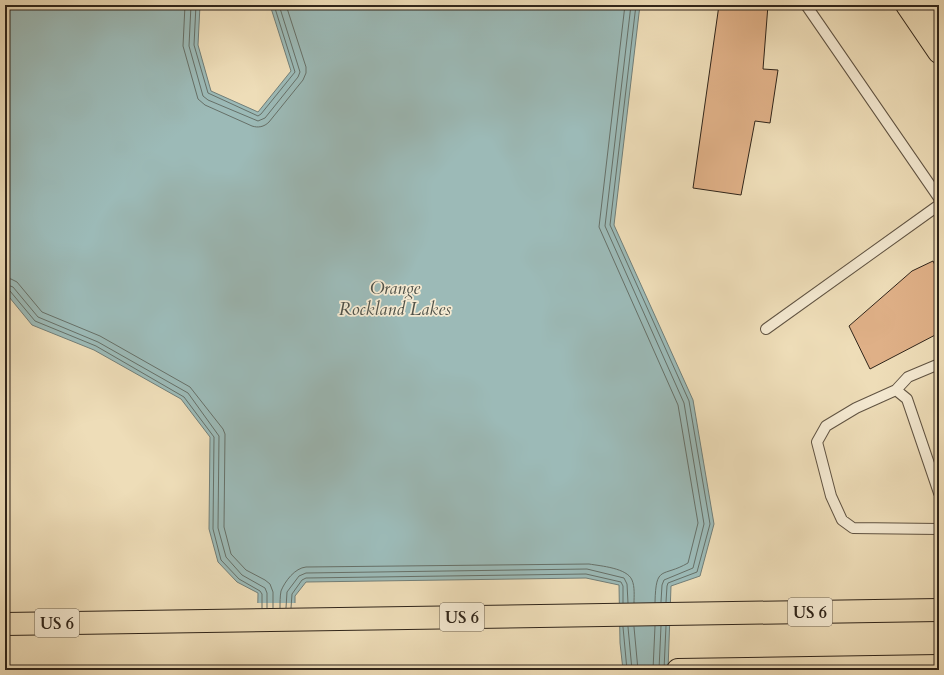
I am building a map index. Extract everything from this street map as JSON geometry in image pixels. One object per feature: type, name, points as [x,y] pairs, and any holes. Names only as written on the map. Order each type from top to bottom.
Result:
[{"type":"main road","points":[[907,5],[939,52]]},
{"type":"main road","points":[[926,5],[939,18]]},
{"type":"main road","name":"US 6","points":[[5,624],[939,610]]},
{"type":"main road","points":[[678,670],[939,666]]},
{"type":"lane","points":[[806,5],[939,198]]},
{"type":"lane","points":[[766,329],[939,205]]},
{"type":"lane","points":[[939,364],[908,377],[896,390],[856,408],[826,426],[817,442],[831,496],[842,520],[853,528],[939,529]]},
{"type":"lane","points":[[896,390],[907,399],[939,493]]},
{"type":"water","name":"Orange Rockland Lakes","points":[[5,5],[200,5],[198,45],[211,91],[258,112],[291,71],[270,5],[640,5],[614,225],[693,400],[714,524],[700,576],[671,586],[668,670],[623,670],[620,643],[619,585],[586,578],[306,582],[295,596],[295,647],[257,649],[258,593],[237,582],[218,562],[209,529],[210,437],[181,399],[94,350],[32,325],[5,292]]},
{"type":"pier","points":[[256,603],[297,603],[297,647],[299,670],[257,670],[255,654]]},
{"type":"building","points":[[719,5],[768,5],[763,69],[778,70],[770,123],[755,121],[741,195],[693,188]]},
{"type":"building","points":[[933,261],[939,273],[939,333],[870,369],[849,326],[912,271]]}]
